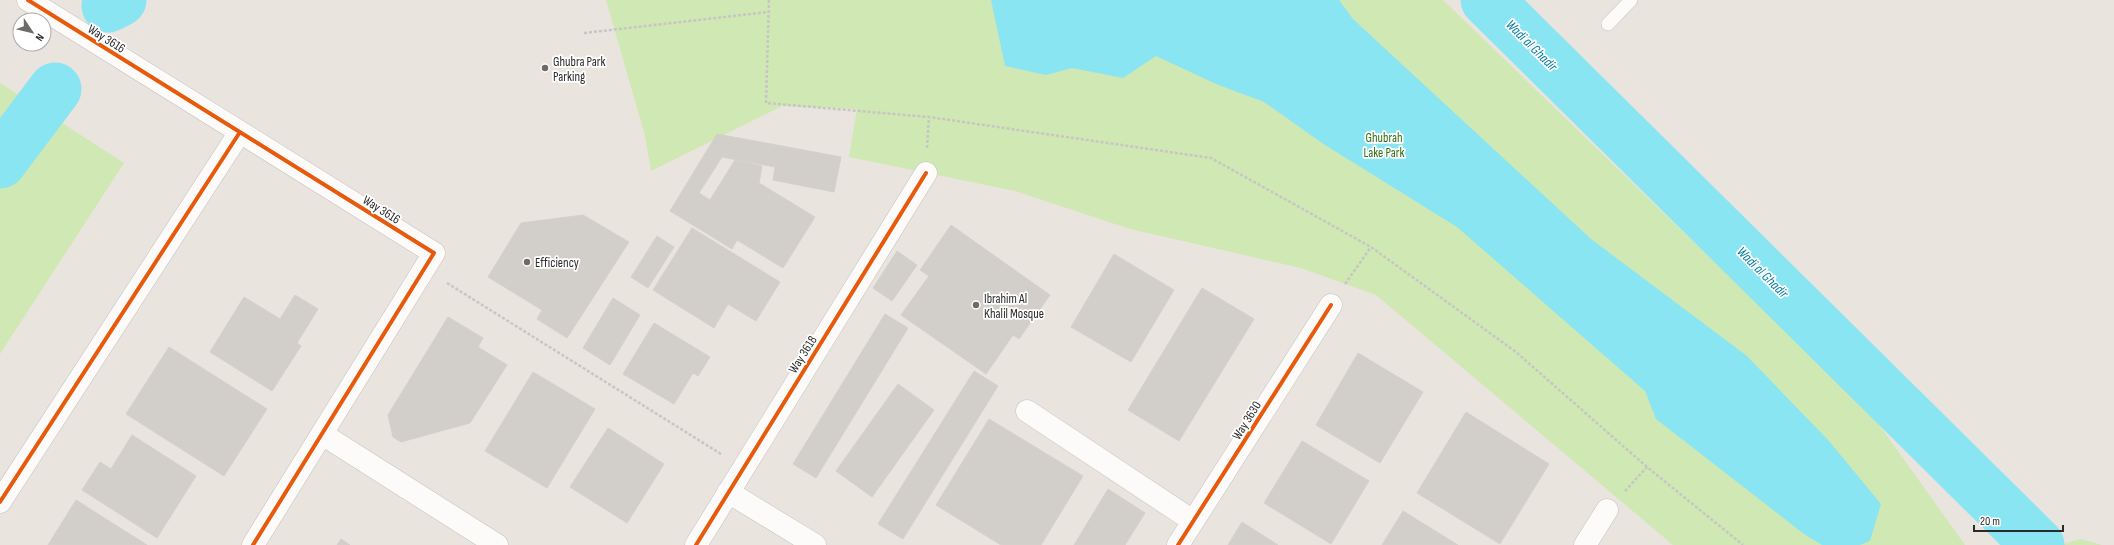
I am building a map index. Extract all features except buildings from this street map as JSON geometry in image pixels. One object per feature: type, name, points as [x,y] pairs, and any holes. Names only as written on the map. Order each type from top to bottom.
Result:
[{"type":"street","name":"Way 3616","points":[[28,0],[434,253],[253,545]]},
{"type":"street","points":[[0,502],[240,132]]},
{"type":"street","name":"Way 3618","points":[[696,545],[926,173]]},
{"type":"street","name":"Way 3630","points":[[1178,545],[1331,305]]},
{"type":"street","points":[[1027,411],[1194,521]]},
{"type":"street","points":[[322,434],[497,545]]},
{"type":"street","points":[[728,492],[815,545]]},
{"type":"street","points":[[1585,545],[1607,510]]},
{"type":"lane","points":[[1608,24],[1631,0]]},
{"type":"path","points":[[769,0],[766,103],[929,116],[1211,158],[1371,247],[1516,352],[1647,467],[1743,545]]},
{"type":"path","points":[[584,33],[768,12]]},
{"type":"path","points":[[926,173],[929,116]]},
{"type":"path","points":[[1331,305],[1371,247]]},
{"type":"path","points":[[424,270],[743,468]]},
{"type":"path","points":[[1607,510],[1647,467]]},
{"type":"green space","name":"Ghubrah Lake Park","points":[[606,0],[1443,0],[1870,412],[1965,545],[1673,545],[1376,295],[1301,268],[1130,229],[1015,191],[849,157],[857,109],[782,106],[651,171],[645,136]]},
{"type":"green space","points":[[0,83],[124,163],[0,354]]},
{"type":"green space","points":[[2081,539],[2102,545],[2059,545]]},
{"type":"water","points":[[991,0],[1339,0],[1353,19],[1591,239],[1747,356],[1829,441],[1881,504],[1870,541],[1860,545],[1822,545],[1804,534],[1656,419],[1645,391],[1457,227],[1325,145],[1264,102],[1216,84],[1156,56],[1123,78],[1072,68],[1046,75],[1005,66]]},
{"type":"waterway","name":"Wadi al Ghadir","points":[[108,6],[120,0]]},
{"type":"waterway","name":"Wadi al Ghadir","points":[[1487,0],[2038,545]]},
{"type":"waterway","name":"Wadi al Ghadir","points":[[0,162],[55,89]]},
{"type":"cycle path","points":[[28,0],[434,253],[253,545]]},
{"type":"cycle path","points":[[0,502],[240,132]]},
{"type":"cycle path","points":[[696,545],[926,173]]},
{"type":"cycle path","points":[[1178,545],[1331,305]]},
{"type":"place","name":"Ghubra Park Parking","points":[[545,68]]},
{"type":"place","name":"Efficiency","points":[[527,262]]},
{"type":"place","name":"Ibrahim Al Khalil Mosque","points":[[976,305]]}]
